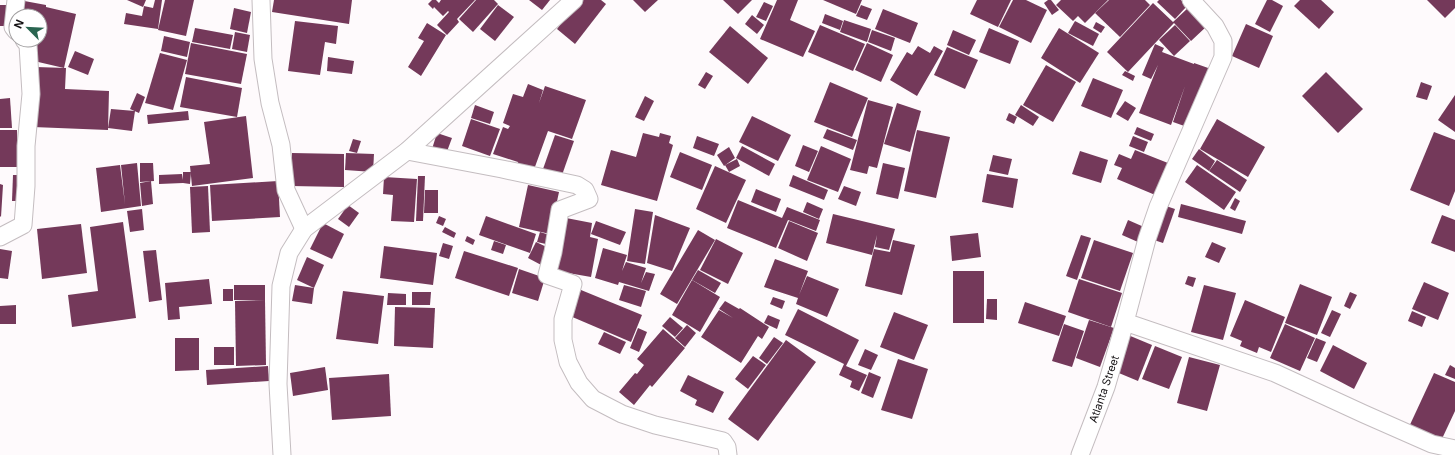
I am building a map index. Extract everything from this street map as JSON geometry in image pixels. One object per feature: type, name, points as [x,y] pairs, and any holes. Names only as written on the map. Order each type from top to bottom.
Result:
[{"type":"street","points":[[261,0],[263,59],[270,103],[281,145],[286,190],[304,229]]},
{"type":"street","points":[[282,455],[278,384],[281,286],[289,253],[304,229],[407,151],[574,0]]},
{"type":"street","name":"Atlanta Street","points":[[1080,455],[1106,387],[1147,239],[1158,207],[1223,57],[1223,41],[1215,26],[1191,0]]},
{"type":"street","points":[[0,238],[23,225],[26,186],[26,146],[31,94],[28,48]]},
{"type":"street","points":[[407,151],[577,185],[585,190],[589,199],[560,210],[553,252],[546,275],[573,284],[563,319],[563,340],[568,362],[575,376],[593,399],[622,414],[654,425],[723,441],[727,447],[728,455]]},
{"type":"street","points":[[1125,322],[1275,373],[1432,444],[1455,449]]},
{"type":"building","points":[[19,0],[46,5],[46,7],[76,14],[64,68],[34,61],[36,48],[48,48],[48,8],[17,8]]},
{"type":"building","points":[[127,0],[146,0],[143,7]]},
{"type":"building","points":[[155,0],[162,0],[158,29],[124,24],[126,13],[142,16],[144,6],[153,8]]},
{"type":"building","points":[[165,0],[194,0],[186,36],[158,30]]},
{"type":"building","points":[[274,0],[352,0],[349,24],[272,12]]},
{"type":"building","points":[[432,0],[436,0],[439,3],[441,0],[475,0],[457,19],[459,22],[447,35],[437,25],[449,12],[448,11],[443,16],[434,7],[433,9],[428,4]]},
{"type":"building","points":[[476,0],[494,0],[498,4],[473,32],[459,19]]},
{"type":"building","points":[[529,0],[550,0],[542,10]]},
{"type":"building","points":[[579,0],[601,0],[606,4],[575,44],[557,29]]},
{"type":"building","points":[[633,0],[658,0],[645,12]]},
{"type":"building","points":[[723,0],[752,0],[738,14]]},
{"type":"building","points":[[777,0],[798,0],[790,20],[815,31],[803,57],[760,39]]},
{"type":"building","points":[[823,0],[862,0],[856,14]]},
{"type":"building","points":[[977,0],[1011,0],[998,27],[970,14]]},
{"type":"building","points":[[1013,0],[1026,0],[1047,10],[1031,43],[999,27]]},
{"type":"building","points":[[1051,0],[1059,10],[1052,15],[1044,3]]},
{"type":"building","points":[[1061,0],[1108,0],[1085,23],[1078,16],[1073,21],[1056,5]]},
{"type":"building","points":[[1109,0],[1145,0],[1150,5],[1120,37],[1095,13]]},
{"type":"building","points":[[1159,0],[1181,0],[1187,6],[1175,19],[1157,2]]},
{"type":"building","points":[[1267,0],[1272,0],[1283,6],[1270,32],[1255,24]]},
{"type":"building","points":[[1300,0],[1321,0],[1334,12],[1319,29],[1294,6]]},
{"type":"building","points":[[1427,0],[1455,0],[1455,8],[1445,18]]},
{"type":"building","points":[[764,2],[773,6],[766,21],[756,17]]},
{"type":"building","points":[[1153,3],[1173,22],[1189,7],[1207,26],[1191,41],[1174,23],[1128,72],[1107,52]]},
{"type":"building","points":[[0,5],[9,5],[5,26],[0,26]]},
{"type":"building","points":[[498,5],[514,17],[495,41],[480,29]]},
{"type":"building","points":[[861,5],[872,9],[867,20],[856,16]]},
{"type":"building","points":[[234,8],[251,12],[247,33],[230,29]]},
{"type":"building","points":[[883,9],[918,23],[910,43],[875,29]]},
{"type":"building","points":[[825,14],[843,21],[840,30],[822,23]]},
{"type":"building","points":[[752,15],[764,25],[757,34],[745,24]]},
{"type":"building","points":[[844,20],[871,29],[867,42],[840,32]]},
{"type":"building","points":[[295,21],[338,26],[336,44],[325,42],[320,75],[288,71]]},
{"type":"building","points":[[1075,21],[1099,34],[1093,46],[1068,33]]},
{"type":"building","points":[[1096,22],[1105,27],[1101,33],[1093,28]]},
{"type":"building","points":[[427,23],[446,35],[421,76],[408,67],[424,41],[418,38]]},
{"type":"building","points":[[1246,24],[1273,36],[1259,68],[1232,56]]},
{"type":"building","points":[[820,25],[865,44],[853,71],[808,52]]},
{"type":"building","points":[[1175,25],[1190,41],[1174,56],[1159,40]]},
{"type":"building","points":[[730,26],[768,58],[748,84],[709,52]]},
{"type":"building","points":[[195,28],[233,35],[230,49],[192,42]]},
{"type":"building","points":[[989,28],[1019,41],[1010,64],[979,52]]},
{"type":"building","points":[[1059,28],[1099,53],[1080,83],[1041,58]]},
{"type":"building","points":[[872,30],[895,38],[891,51],[868,42]]},
{"type":"building","points":[[953,30],[976,40],[969,55],[947,45]]},
{"type":"building","points":[[235,32],[250,35],[247,52],[232,49]]},
{"type":"building","points":[[164,36],[190,42],[187,57],[161,51]]},
{"type":"building","points":[[191,43],[247,54],[241,84],[185,74]]},
{"type":"building","points":[[867,43],[893,55],[881,82],[855,70]]},
{"type":"building","points":[[1155,44],[1164,48],[1162,52],[1211,69],[1190,128],[1173,122],[1185,86],[1171,125],[1139,113],[1158,65],[1151,79],[1142,75]]},
{"type":"building","points":[[918,46],[930,53],[934,46],[943,51],[917,96],[890,80],[907,52],[912,55]]},
{"type":"building","points":[[947,47],[978,60],[965,89],[934,75]]},
{"type":"building","points":[[75,51],[94,59],[88,75],[68,67]]},
{"type":"building","points":[[160,53],[187,60],[173,110],[145,103]]},
{"type":"building","points":[[328,57],[354,61],[352,74],[327,71]]},
{"type":"building","points":[[1046,65],[1076,82],[1053,122],[1023,105]]},
{"type":"building","points":[[36,67],[66,68],[65,89],[109,91],[108,130],[33,127]]},
{"type":"building","points":[[1125,71],[1135,76],[1133,81],[1122,75]]},
{"type":"building","points":[[706,72],[713,76],[705,89],[698,85]]},
{"type":"building","points":[[1326,72],[1363,109],[1338,133],[1302,96]]},
{"type":"building","points":[[186,77],[242,88],[237,117],[180,107]]},
{"type":"building","points":[[1093,78],[1123,90],[1111,118],[1081,106]]},
{"type":"building","points":[[830,82],[868,98],[852,137],[814,122]]},
{"type":"building","points":[[1421,82],[1432,86],[1427,100],[1416,97]]},
{"type":"building","points":[[528,84],[543,90],[539,103],[545,86],[586,100],[572,139],[548,131],[532,175],[516,169],[518,162],[493,154],[503,127],[508,129],[510,126],[503,123],[513,94],[523,97]]},
{"type":"building","points":[[137,93],[145,97],[139,113],[130,109]]},
{"type":"building","points":[[1455,95],[1455,132],[1438,120]]},
{"type":"building","points":[[645,96],[654,101],[644,121],[635,117]]},
{"type":"building","points":[[10,98],[12,128],[0,128],[0,99]]},
{"type":"building","points":[[868,100],[893,107],[877,168],[869,166],[867,174],[850,170]]},
{"type":"building","points":[[1125,101],[1136,108],[1128,121],[1116,114]]},
{"type":"building","points":[[897,103],[921,111],[910,152],[884,144]]},
{"type":"building","points":[[475,105],[494,112],[490,124],[471,118]]},
{"type":"building","points":[[1021,105],[1039,117],[1033,126],[1015,115]]},
{"type":"building","points":[[111,109],[135,111],[132,131],[108,128]]},
{"type":"building","points":[[188,111],[189,120],[148,124],[147,115]]},
{"type":"building","points":[[1009,113],[1017,117],[1014,124],[1006,120]]},
{"type":"building","points":[[246,116],[253,178],[192,186],[190,166],[210,164],[204,122]]},
{"type":"building","points":[[752,116],[791,135],[778,161],[739,142]]},
{"type":"building","points":[[471,119],[500,129],[490,156],[462,146]]},
{"type":"building","points":[[1217,119],[1265,147],[1248,177],[1200,149]]},
{"type":"building","points":[[1137,127],[1154,134],[1151,141],[1134,134]]},
{"type":"building","points":[[827,129],[857,140],[853,150],[823,138]]},
{"type":"building","points":[[0,130],[17,130],[18,167],[0,167]]},
{"type":"building","points":[[917,130],[950,137],[936,198],[904,191]]},
{"type":"building","points":[[1434,132],[1455,140],[1455,191],[1449,206],[1410,190]]},
{"type":"building","points":[[437,133],[452,138],[446,154],[432,149]]},
{"type":"building","points":[[643,133],[659,137],[660,133],[671,136],[669,143],[673,145],[657,201],[601,185],[611,150],[636,157]]},
{"type":"building","points":[[555,135],[574,141],[562,175],[543,169]]},
{"type":"building","points":[[697,136],[719,144],[714,156],[693,148]]},
{"type":"building","points":[[1133,136],[1148,142],[1144,152],[1129,146]]},
{"type":"building","points":[[353,139],[361,141],[357,153],[349,151]]},
{"type":"building","points":[[803,145],[818,151],[809,172],[795,166]]},
{"type":"building","points":[[742,146],[775,164],[769,176],[736,158]]},
{"type":"building","points":[[821,146],[851,159],[838,192],[807,180]]},
{"type":"building","points":[[729,147],[735,158],[724,166],[717,155]]},
{"type":"building","points":[[1199,149],[1215,161],[1209,171],[1192,159]]},
{"type":"building","points":[[1135,150],[1173,165],[1160,197],[1117,179],[1122,168],[1114,165],[1119,154],[1131,159]]},
{"type":"building","points":[[1080,151],[1108,160],[1101,183],[1072,174]]},
{"type":"building","points":[[680,152],[712,165],[702,190],[670,177]]},
{"type":"building","points":[[292,153],[344,154],[344,187],[291,186]]},
{"type":"building","points":[[346,153],[374,154],[373,172],[345,170]]},
{"type":"building","points":[[993,155],[1012,159],[1008,175],[989,171]]},
{"type":"building","points":[[737,159],[740,166],[729,172],[725,165]]},
{"type":"building","points":[[1217,160],[1247,180],[1240,192],[1209,171]]},
{"type":"building","points":[[137,163],[141,206],[101,212],[96,168],[120,165],[125,204],[121,165]]},
{"type":"building","points":[[140,163],[153,163],[154,181],[140,182]]},
{"type":"building","points":[[883,163],[905,168],[898,199],[876,194]]},
{"type":"building","points":[[1197,165],[1236,192],[1224,210],[1185,182]]},
{"type":"building","points":[[715,166],[746,180],[726,223],[696,209]]},
{"type":"building","points":[[183,172],[191,172],[190,184],[159,184],[159,175],[182,174],[183,180]]},
{"type":"building","points":[[987,174],[1018,179],[1013,208],[982,202]]},
{"type":"building","points":[[13,175],[22,175],[21,201],[12,201]]},
{"type":"building","points":[[793,175],[828,190],[824,200],[789,186]]},
{"type":"building","points":[[418,176],[425,176],[423,221],[416,221]]},
{"type":"building","points":[[384,177],[417,179],[414,222],[391,221],[393,195],[383,194]]},
{"type":"building","points":[[151,181],[153,204],[142,206],[140,183]]},
{"type":"building","points":[[278,181],[280,217],[212,221],[210,185]]},
{"type":"building","points":[[0,184],[3,185],[1,217],[0,216]]},
{"type":"building","points":[[528,185],[559,192],[550,234],[519,227]]},
{"type":"building","points":[[208,186],[210,232],[192,233],[190,187]]},
{"type":"building","points":[[844,186],[861,192],[856,206],[838,199]]},
{"type":"building","points":[[756,189],[781,199],[776,212],[751,202]]},
{"type":"building","points":[[425,190],[438,190],[438,213],[424,213]]},
{"type":"building","points":[[1235,198],[1240,201],[1235,211],[1230,208]]},
{"type":"building","points":[[738,200],[782,218],[787,207],[820,220],[816,231],[788,220],[776,248],[727,228]]},
{"type":"building","points":[[807,202],[823,209],[819,219],[803,212]]},
{"type":"building","points":[[1160,204],[1175,209],[1163,243],[1148,238]]},
{"type":"building","points":[[1181,204],[1246,221],[1242,234],[1178,217]]},
{"type":"building","points":[[348,205],[359,213],[349,227],[338,219]]},
{"type":"building","points":[[142,209],[144,230],[130,232],[127,211]]},
{"type":"building","points":[[635,209],[653,212],[645,264],[627,261]]},
{"type":"building","points":[[833,214],[895,229],[889,250],[875,247],[877,235],[872,255],[826,243]]},
{"type":"building","points":[[655,215],[690,228],[672,271],[647,263]]},
{"type":"building","points":[[1442,215],[1455,220],[1455,252],[1431,243]]},
{"type":"building","points":[[439,216],[446,219],[443,226],[436,223]]},
{"type":"building","points":[[486,216],[536,234],[530,253],[479,235]]},
{"type":"building","points":[[561,217],[592,223],[590,237],[598,239],[591,277],[551,270]]},
{"type":"building","points":[[1128,220],[1144,227],[1138,242],[1122,235]]},
{"type":"building","points":[[596,221],[626,232],[620,245],[591,234]]},
{"type":"building","points":[[789,221],[818,233],[807,261],[778,248]]},
{"type":"building","points":[[123,222],[136,318],[72,327],[68,295],[98,291],[90,227]]},
{"type":"building","points":[[323,223],[344,234],[332,259],[310,249]]},
{"type":"building","points":[[81,224],[87,273],[42,279],[37,229]]},
{"type":"building","points":[[445,227],[456,233],[454,238],[442,232]]},
{"type":"building","points":[[698,230],[715,240],[677,304],[660,294]]},
{"type":"building","points":[[540,232],[553,236],[550,245],[537,242]]},
{"type":"building","points":[[978,233],[981,257],[952,261],[950,236]]},
{"type":"building","points":[[1081,235],[1091,238],[1077,280],[1066,276]]},
{"type":"building","points":[[467,236],[475,240],[473,245],[465,241]]},
{"type":"building","points":[[716,239],[743,253],[728,284],[700,270]]},
{"type":"building","points":[[893,240],[915,245],[902,295],[865,286],[874,249],[890,252]]},
{"type":"building","points":[[1094,240],[1133,253],[1120,291],[1081,278]]},
{"type":"building","points":[[494,241],[506,245],[503,254],[491,250]]},
{"type":"building","points":[[536,242],[553,250],[545,267],[528,258]]},
{"type":"building","points":[[1212,242],[1226,248],[1219,263],[1205,257]]},
{"type":"building","points":[[443,243],[453,246],[449,259],[439,256]]},
{"type":"building","points":[[384,246],[437,253],[433,285],[380,278]]},
{"type":"building","points":[[603,248],[627,255],[622,271],[626,262],[646,268],[641,283],[646,272],[655,274],[649,291],[619,282],[618,285],[595,278]]},
{"type":"building","points":[[0,249],[12,251],[8,279],[0,278]]},
{"type":"building","points":[[156,250],[162,300],[149,302],[143,251]]},
{"type":"building","points":[[464,251],[518,268],[509,296],[455,278]]},
{"type":"building","points":[[307,257],[324,265],[314,288],[297,280]]},
{"type":"building","points":[[775,259],[808,271],[799,295],[807,276],[839,289],[827,317],[796,304],[798,298],[764,287]]},
{"type":"building","points":[[519,269],[545,278],[538,301],[512,293]]},
{"type":"building","points":[[698,270],[721,283],[715,293],[692,280]]},
{"type":"building","points":[[953,271],[984,271],[984,323],[953,323]]},
{"type":"building","points":[[1188,276],[1196,278],[1193,287],[1185,284]]},
{"type":"building","points":[[209,279],[212,304],[179,307],[180,319],[168,320],[165,283]]},
{"type":"building","points":[[1079,279],[1122,293],[1111,327],[1068,312]]},
{"type":"building","points":[[692,280],[720,297],[700,332],[672,315]]},
{"type":"building","points":[[1424,282],[1449,293],[1438,320],[1412,309]]},
{"type":"building","points":[[1300,284],[1332,297],[1317,335],[1285,323]]},
{"type":"building","points":[[234,285],[265,285],[265,300],[234,300]]},
{"type":"building","points":[[295,285],[314,288],[312,304],[292,301]]},
{"type":"building","points":[[624,285],[646,291],[641,307],[619,300]]},
{"type":"building","points":[[1204,285],[1236,293],[1223,340],[1191,332]]},
{"type":"building","points":[[223,289],[233,289],[233,301],[223,301]]},
{"type":"building","points":[[581,290],[642,315],[631,342],[570,316]]},
{"type":"building","points":[[343,291],[384,296],[378,344],[336,339]]},
{"type":"building","points":[[412,292],[431,292],[430,305],[412,305]]},
{"type":"building","points":[[1350,292],[1357,295],[1350,309],[1344,306]]},
{"type":"building","points":[[388,293],[406,294],[406,305],[387,305]]},
{"type":"building","points":[[773,297],[785,301],[782,309],[770,304]]},
{"type":"building","points":[[987,299],[997,299],[997,320],[986,319]]},
{"type":"building","points":[[265,300],[266,365],[236,366],[235,301]]},
{"type":"building","points":[[1245,300],[1285,317],[1271,352],[1259,347],[1257,353],[1240,346],[1242,341],[1230,336]]},
{"type":"building","points":[[725,301],[739,309],[740,308],[769,327],[762,339],[758,336],[741,363],[701,337],[719,310],[733,318],[719,309]]},
{"type":"building","points":[[1025,302],[1066,316],[1059,336],[1018,323]]},
{"type":"building","points":[[16,305],[16,324],[0,324],[0,306]]},
{"type":"building","points":[[395,307],[435,308],[433,348],[394,346]]},
{"type":"building","points":[[798,309],[859,340],[846,366],[867,375],[859,391],[850,387],[852,381],[839,375],[844,364],[785,335]]},
{"type":"building","points":[[1332,310],[1341,314],[1330,337],[1321,333]]},
{"type":"building","points":[[1412,311],[1426,317],[1422,327],[1408,321]]},
{"type":"building","points":[[894,312],[928,325],[914,360],[880,347]]},
{"type":"building","points":[[768,315],[780,320],[777,329],[764,323]]},
{"type":"building","points":[[670,317],[683,328],[675,337],[662,326]]},
{"type":"building","points":[[1089,320],[1114,328],[1100,367],[1076,358]]},
{"type":"building","points":[[1064,324],[1084,331],[1072,367],[1052,361]]},
{"type":"building","points":[[1285,324],[1315,338],[1300,371],[1270,358]]},
{"type":"building","points":[[687,325],[696,333],[685,347],[675,338]]},
{"type":"building","points":[[638,328],[647,332],[639,352],[630,348]]},
{"type":"building","points":[[663,329],[685,348],[652,387],[650,385],[634,405],[619,392],[644,365],[637,359]]},
{"type":"building","points":[[604,332],[626,342],[620,354],[598,344]]},
{"type":"building","points":[[1128,335],[1152,345],[1138,381],[1114,371]]},
{"type":"building","points":[[774,337],[783,343],[767,364],[759,358]]},
{"type":"building","points":[[175,338],[199,338],[199,370],[175,371]]},
{"type":"building","points":[[1316,338],[1326,342],[1317,362],[1307,358]]},
{"type":"building","points":[[786,340],[816,362],[758,441],[728,419]]},
{"type":"building","points":[[1333,345],[1367,363],[1354,389],[1320,371]]},
{"type":"building","points":[[1155,346],[1182,357],[1169,389],[1142,379]]},
{"type":"building","points":[[214,347],[234,347],[234,365],[214,365]]},
{"type":"building","points":[[865,349],[878,355],[871,370],[858,365]]},
{"type":"building","points":[[753,356],[766,365],[748,389],[735,379]]},
{"type":"building","points":[[1189,357],[1220,365],[1207,411],[1177,403]]},
{"type":"building","points":[[898,359],[928,369],[912,419],[881,410]]},
{"type":"building","points":[[1450,365],[1455,368],[1455,379],[1445,375]]},
{"type":"building","points":[[268,366],[269,381],[207,385],[206,370]]},
{"type":"building","points":[[325,367],[328,390],[293,396],[290,373]]},
{"type":"building","points":[[869,372],[881,377],[873,398],[861,393]]},
{"type":"building","points":[[1434,373],[1455,382],[1455,411],[1440,443],[1408,429]]},
{"type":"building","points":[[389,374],[391,416],[332,420],[329,378]]},
{"type":"building","points":[[688,375],[724,392],[713,413],[695,405],[697,400],[680,391]]}]
